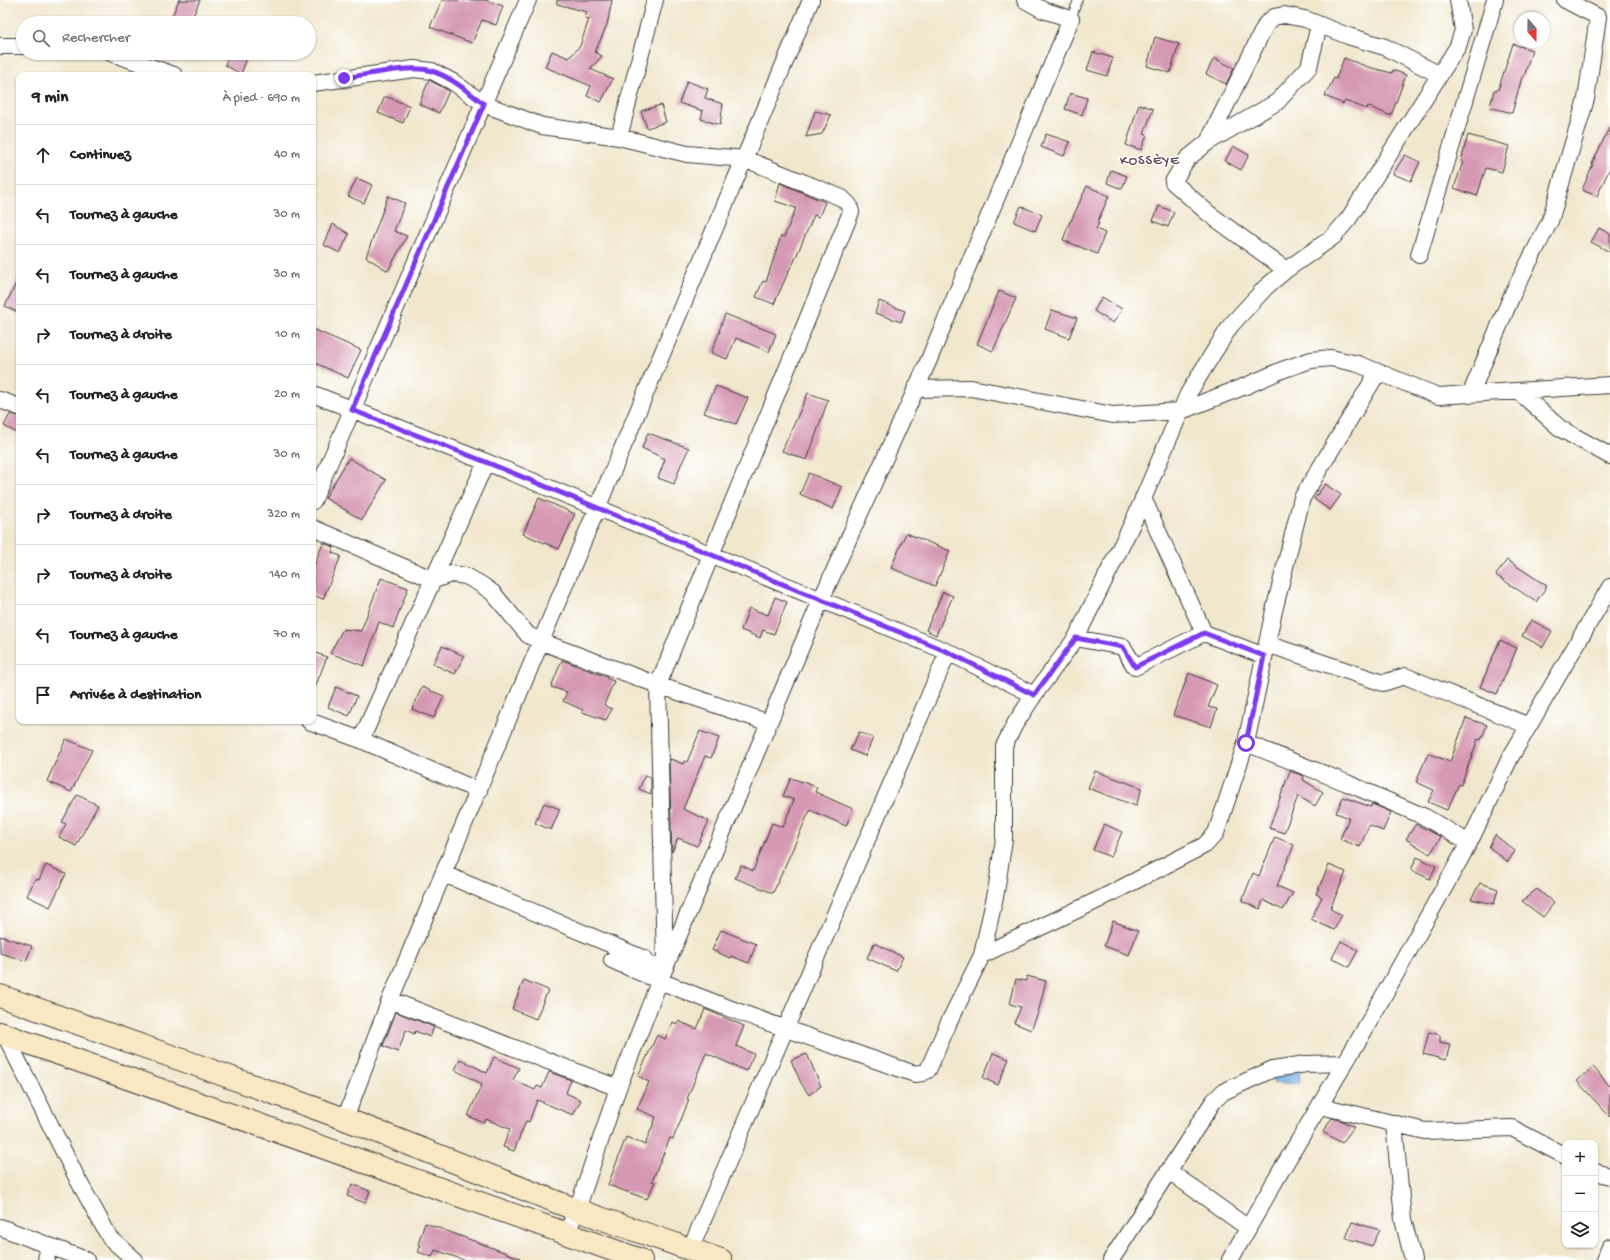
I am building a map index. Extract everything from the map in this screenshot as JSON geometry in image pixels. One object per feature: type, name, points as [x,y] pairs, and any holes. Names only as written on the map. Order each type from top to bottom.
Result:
[{"type":"main road","points":[[0,996],[185,1061],[345,1120],[577,1210],[721,1260]]},
{"type":"main road","points":[[3,1034],[642,1260]]},
{"type":"street","points":[[316,494],[528,0]]},
{"type":"street","points":[[619,137],[655,0]]},
{"type":"street","points":[[345,1120],[390,1000],[811,0]]},
{"type":"street","points":[[566,1234],[577,1210],[618,1088],[659,982],[821,600],[915,390],[1071,19],[1043,10],[1025,0]]},
{"type":"street","points":[[665,967],[612,960],[659,982],[786,1030],[915,1074],[928,1070],[949,1022],[982,956],[996,892],[1004,838],[1004,746],[1015,724],[1034,695],[1076,638],[1143,498],[1188,394],[1232,325],[1266,287],[1286,270],[1333,237],[1349,218],[1458,46],[1463,30],[1458,0]]},
{"type":"street","points":[[1419,255],[1495,0]]},
{"type":"street","points":[[1470,395],[1513,293],[1550,221],[1586,99],[1598,17],[1565,0]]},
{"type":"street","points":[[1208,142],[1266,24],[1274,17],[1284,15],[1305,19],[1348,36],[1386,47],[1440,75]]},
{"type":"street","points":[[1286,270],[1208,213],[1173,182],[1187,159],[1208,142],[1276,102],[1309,67],[1319,25]]},
{"type":"street","points":[[0,46],[16,46]]},
{"type":"street","points":[[131,60],[165,72]]},
{"type":"street","points":[[316,83],[414,69],[432,71],[453,82],[484,104],[542,126],[619,137],[687,154],[745,159],[842,198],[849,205],[851,212],[658,685],[665,967]]},
{"type":"street","points":[[915,390],[971,388],[1113,415],[1180,412],[1282,370],[1311,360],[1331,358],[1358,364],[1438,396],[1610,385]]},
{"type":"street","points":[[982,956],[1098,900],[1205,844],[1216,833],[1246,743],[1265,650],[1302,498],[1378,372]]},
{"type":"street","points":[[1518,391],[1561,429],[1610,456]]},
{"type":"street","points":[[316,395],[486,462],[948,652],[1034,695]]},
{"type":"street","points":[[0,400],[16,407]]},
{"type":"street","points":[[361,740],[486,462]]},
{"type":"street","points":[[1143,498],[1204,633]]},
{"type":"street","points":[[316,529],[434,580],[451,574],[466,576],[493,593],[528,635],[542,642],[658,685],[769,723]]},
{"type":"street","points":[[1230,1260],[1321,1106],[1469,843],[1510,758],[1610,587]]},
{"type":"street","points":[[1076,638],[1123,647],[1135,667],[1204,633],[1383,683],[1405,676],[1529,726]]},
{"type":"street","points":[[690,1250],[948,652]]},
{"type":"street","points":[[316,724],[361,740],[479,791]]},
{"type":"street","points":[[1246,743],[1347,783],[1425,817],[1469,843]]},
{"type":"street","points":[[444,874],[665,967]]},
{"type":"street","points":[[390,1000],[618,1088]]},
{"type":"street","points":[[3,1034],[78,1180],[110,1238],[136,1260]]},
{"type":"street","points":[[1111,1260],[1213,1102],[1223,1092],[1273,1069],[1306,1064],[1345,1063]]},
{"type":"street","points":[[1321,1106],[1425,1131],[1512,1128],[1562,1154]]},
{"type":"street","points":[[1394,1124],[1403,1219],[1413,1260]]},
{"type":"street","points":[[1169,1171],[1248,1228]]},
{"type":"street","points":[[1598,1173],[1610,1176]]},
{"type":"street","points":[[0,1226],[48,1253],[86,1260]]},
{"type":"street","points":[[1604,1260],[1610,1247]]},
{"type":"lane","points":[[1071,19],[1078,0]]},
{"type":"water","points":[[1299,1065],[1300,1083],[1274,1083],[1273,1069]]},
{"type":"building","points":[[179,0],[200,0],[193,16],[172,16]]},
{"type":"building","points":[[442,0],[485,0],[503,6],[496,25],[482,20],[472,43],[430,27]]},
{"type":"building","points":[[557,0],[612,0],[607,25],[595,52],[602,56],[590,69],[613,79],[601,102],[587,96],[591,86],[545,67],[552,51],[569,58],[580,46],[589,19],[585,18],[587,12],[557,4]]},
{"type":"building","points":[[1155,37],[1179,44],[1170,73],[1147,66]]},
{"type":"building","points":[[1513,44],[1514,48],[1526,48],[1532,50],[1524,77],[1522,77],[1512,113],[1490,107],[1494,90],[1498,90]]},
{"type":"building","points":[[1093,52],[1113,58],[1107,76],[1087,70]]},
{"type":"building","points":[[1214,58],[1234,68],[1226,84],[1206,74]]},
{"type":"building","points":[[1344,58],[1368,67],[1392,73],[1393,70],[1406,75],[1391,116],[1368,106],[1367,109],[1345,101],[1343,104],[1325,96],[1334,78],[1336,79]]},
{"type":"building","points":[[227,60],[246,60],[242,72],[237,72],[225,65]]},
{"type":"building","points":[[429,80],[449,91],[439,113],[419,104]]},
{"type":"building","points":[[687,81],[708,89],[705,98],[723,104],[720,125],[701,119],[703,111],[679,103]]},
{"type":"building","points":[[1070,93],[1087,98],[1082,115],[1065,109]]},
{"type":"building","points":[[385,96],[410,106],[403,123],[378,113]]},
{"type":"building","points":[[1139,104],[1153,109],[1144,134],[1147,135],[1141,150],[1126,145]]},
{"type":"building","points":[[661,105],[666,122],[647,128],[641,111]]},
{"type":"building","points":[[815,111],[831,115],[822,134],[806,137]]},
{"type":"building","points":[[1610,126],[1610,168],[1597,196],[1582,190],[1592,164]]},
{"type":"building","points":[[1046,134],[1070,142],[1064,156],[1041,147]]},
{"type":"building","points":[[1468,135],[1509,146],[1502,172],[1486,168],[1477,196],[1454,188],[1463,162],[1461,161]]},
{"type":"building","points":[[1233,146],[1249,155],[1241,170],[1225,161]]},
{"type":"building","points":[[1405,155],[1420,162],[1411,181],[1393,174]]},
{"type":"building","points":[[1111,170],[1127,176],[1122,189],[1107,183]]},
{"type":"building","points":[[357,178],[372,185],[364,203],[348,196]]},
{"type":"building","points":[[780,183],[825,202],[819,217],[814,215],[774,304],[756,297],[763,281],[766,282],[781,236],[784,237],[796,208],[775,201]]},
{"type":"building","points":[[1087,186],[1109,196],[1097,223],[1099,223],[1096,229],[1105,233],[1097,254],[1063,240],[1070,221]]},
{"type":"building","points":[[388,196],[405,203],[394,231],[407,236],[388,271],[366,257]]},
{"type":"building","points":[[1021,206],[1042,215],[1035,231],[1014,222]]},
{"type":"building","points":[[1159,206],[1174,212],[1168,227],[1153,221]]},
{"type":"building","points":[[333,224],[349,234],[340,253],[324,245]]},
{"type":"building","points":[[1599,228],[1610,234],[1610,252],[1591,242]]},
{"type":"building","points":[[16,283],[16,312],[5,306]]},
{"type":"building","points":[[999,291],[1016,298],[993,351],[977,344]]},
{"type":"building","points":[[1102,297],[1122,309],[1113,323],[1094,311]]},
{"type":"building","points":[[879,301],[905,311],[901,322],[875,313]]},
{"type":"building","points":[[1052,310],[1077,318],[1069,338],[1045,329]]},
{"type":"building","points":[[725,314],[776,334],[769,352],[736,338],[727,359],[711,353]]},
{"type":"building","points":[[316,330],[361,350],[348,378],[316,363]]},
{"type":"building","points":[[716,386],[748,398],[736,424],[704,413]]},
{"type":"building","points":[[808,393],[828,400],[807,460],[782,451]]},
{"type":"building","points":[[10,414],[16,415],[16,432],[4,426]]},
{"type":"building","points":[[648,433],[689,448],[674,484],[658,478],[665,459],[642,448]]},
{"type":"building","points":[[349,458],[386,480],[362,520],[325,498]]},
{"type":"building","points":[[809,473],[842,487],[833,509],[800,494]]},
{"type":"building","points":[[1325,484],[1341,495],[1330,510],[1314,499]]},
{"type":"building","points":[[539,498],[575,514],[559,549],[523,534]]},
{"type":"building","points":[[906,533],[950,551],[935,586],[891,568]]},
{"type":"building","points":[[323,543],[334,547],[332,553],[341,556],[323,599],[316,596],[316,561]]},
{"type":"building","points":[[1507,560],[1547,586],[1536,602],[1496,575]]},
{"type":"building","points":[[381,578],[408,588],[393,628],[379,622],[364,666],[330,653],[343,629],[361,631]]},
{"type":"building","points":[[943,592],[953,596],[936,635],[926,630]]},
{"type":"building","points":[[775,597],[787,602],[774,634],[763,630],[760,638],[741,630],[749,608],[768,615]]},
{"type":"building","points":[[1531,620],[1552,631],[1543,647],[1522,636]]},
{"type":"building","points":[[1500,640],[1517,648],[1497,694],[1480,687]]},
{"type":"building","points":[[442,646],[464,656],[455,674],[433,664]]},
{"type":"building","points":[[316,653],[327,657],[316,685]]},
{"type":"building","points":[[562,660],[614,681],[604,705],[612,709],[606,720],[582,712],[583,710],[563,701],[567,692],[551,687]]},
{"type":"building","points":[[1189,673],[1217,685],[1208,707],[1217,709],[1211,727],[1173,715]]},
{"type":"building","points":[[336,687],[357,696],[349,716],[328,707]]},
{"type":"building","points":[[422,687],[444,696],[434,718],[412,709]]},
{"type":"building","points":[[1466,718],[1487,725],[1481,740],[1478,739],[1461,785],[1459,784],[1447,810],[1428,802],[1434,790],[1416,782],[1428,753],[1450,762]]},
{"type":"building","points":[[700,731],[719,738],[711,758],[705,756],[683,809],[709,821],[697,846],[678,838],[672,852],[669,762],[671,759],[683,764],[684,761],[687,762]]},
{"type":"building","points":[[859,732],[873,738],[865,756],[850,750]]},
{"type":"building","points":[[66,739],[92,750],[71,792],[47,781]]},
{"type":"building","points":[[1095,771],[1142,788],[1136,806],[1088,788]]},
{"type":"building","points":[[1290,771],[1304,776],[1303,780],[1323,792],[1315,806],[1298,796],[1284,833],[1269,828]]},
{"type":"building","points":[[645,775],[651,777],[651,794],[639,789]]},
{"type":"building","points":[[791,778],[817,787],[815,792],[853,809],[846,826],[810,810],[773,893],[735,878],[741,865],[753,871],[772,823],[783,827],[794,800],[783,796]]},
{"type":"building","points":[[77,795],[98,805],[76,846],[59,837],[66,824],[62,822]]},
{"type":"building","points":[[1343,797],[1371,807],[1372,804],[1391,812],[1383,831],[1369,825],[1360,847],[1340,839],[1349,818],[1336,813]]},
{"type":"building","points":[[544,803],[560,809],[551,830],[535,823]]},
{"type":"building","points":[[1104,824],[1122,832],[1111,857],[1093,850]]},
{"type":"building","points":[[1416,824],[1441,837],[1430,854],[1406,839]]},
{"type":"building","points":[[1495,835],[1515,851],[1508,862],[1489,847]]},
{"type":"building","points":[[1275,837],[1294,845],[1277,886],[1293,893],[1283,910],[1263,900],[1260,909],[1242,901],[1253,873],[1259,876]]},
{"type":"building","points":[[1417,857],[1436,866],[1430,879],[1411,870]]},
{"type":"building","points":[[46,865],[66,874],[50,907],[27,896],[35,879],[39,880]]},
{"type":"building","points":[[1329,865],[1346,872],[1330,909],[1342,915],[1334,930],[1311,919],[1322,897],[1316,894]]},
{"type":"building","points":[[1480,883],[1498,889],[1494,904],[1471,899]]},
{"type":"building","points":[[1537,889],[1554,903],[1543,917],[1522,901]]},
{"type":"building","points":[[1113,921],[1138,931],[1129,955],[1104,946]]},
{"type":"building","points":[[721,930],[756,944],[749,963],[731,956],[730,958],[712,950]]},
{"type":"building","points":[[0,936],[32,946],[26,961],[0,953]]},
{"type":"building","points":[[1341,941],[1358,950],[1349,967],[1332,958]]},
{"type":"building","points":[[874,943],[903,957],[896,971],[867,958]]},
{"type":"building","points":[[1027,976],[1046,981],[1038,1013],[1031,1030],[1014,1023],[1021,1007],[1010,1004],[1016,979],[1026,981]]},
{"type":"building","points":[[524,980],[548,990],[536,1019],[512,1009]]},
{"type":"building","points":[[705,1009],[744,1026],[736,1046],[754,1054],[746,1071],[706,1053],[687,1099],[689,1100],[673,1139],[670,1138],[652,1181],[655,1182],[647,1199],[608,1185],[626,1137],[645,1145],[656,1117],[637,1109],[649,1082],[638,1076],[657,1035],[665,1039],[672,1022],[677,1024],[678,1021],[697,1029]]},
{"type":"building","points":[[396,1012],[434,1027],[430,1037],[415,1031],[414,1034],[406,1030],[398,1052],[383,1046]]},
{"type":"building","points":[[1429,1032],[1440,1035],[1440,1042],[1450,1044],[1446,1060],[1423,1054]]},
{"type":"building","points":[[993,1053],[1009,1059],[998,1085],[983,1078]]},
{"type":"building","points":[[807,1054],[821,1086],[809,1095],[801,1083],[791,1060]]},
{"type":"building","points":[[494,1057],[519,1068],[513,1080],[535,1090],[537,1086],[542,1088],[549,1072],[571,1080],[566,1093],[581,1100],[573,1115],[537,1100],[529,1122],[526,1121],[514,1151],[503,1147],[510,1129],[486,1119],[484,1123],[468,1116],[482,1084],[455,1070],[460,1059],[487,1073]]},
{"type":"building","points":[[1593,1067],[1610,1086],[1610,1117],[1577,1081]]},
{"type":"building","points":[[1332,1118],[1354,1127],[1342,1143],[1323,1132]]},
{"type":"building","points":[[352,1184],[370,1191],[365,1203],[347,1196]]},
{"type":"building","points":[[1352,1222],[1380,1230],[1372,1246],[1346,1238]]},
{"type":"building","points":[[425,1223],[520,1258],[520,1260],[464,1260],[435,1250],[432,1257],[418,1252],[421,1245],[418,1244]]},
{"type":"district","name":"KOSSÈYE","points":[[1150,161]]},
{"type":"route","points":[[344,78],[414,69],[432,71],[453,82],[484,104],[352,410],[486,462],[948,652],[1034,695],[1076,638],[1123,647],[1135,667],[1204,633],[1264,656],[1246,743]]}]
